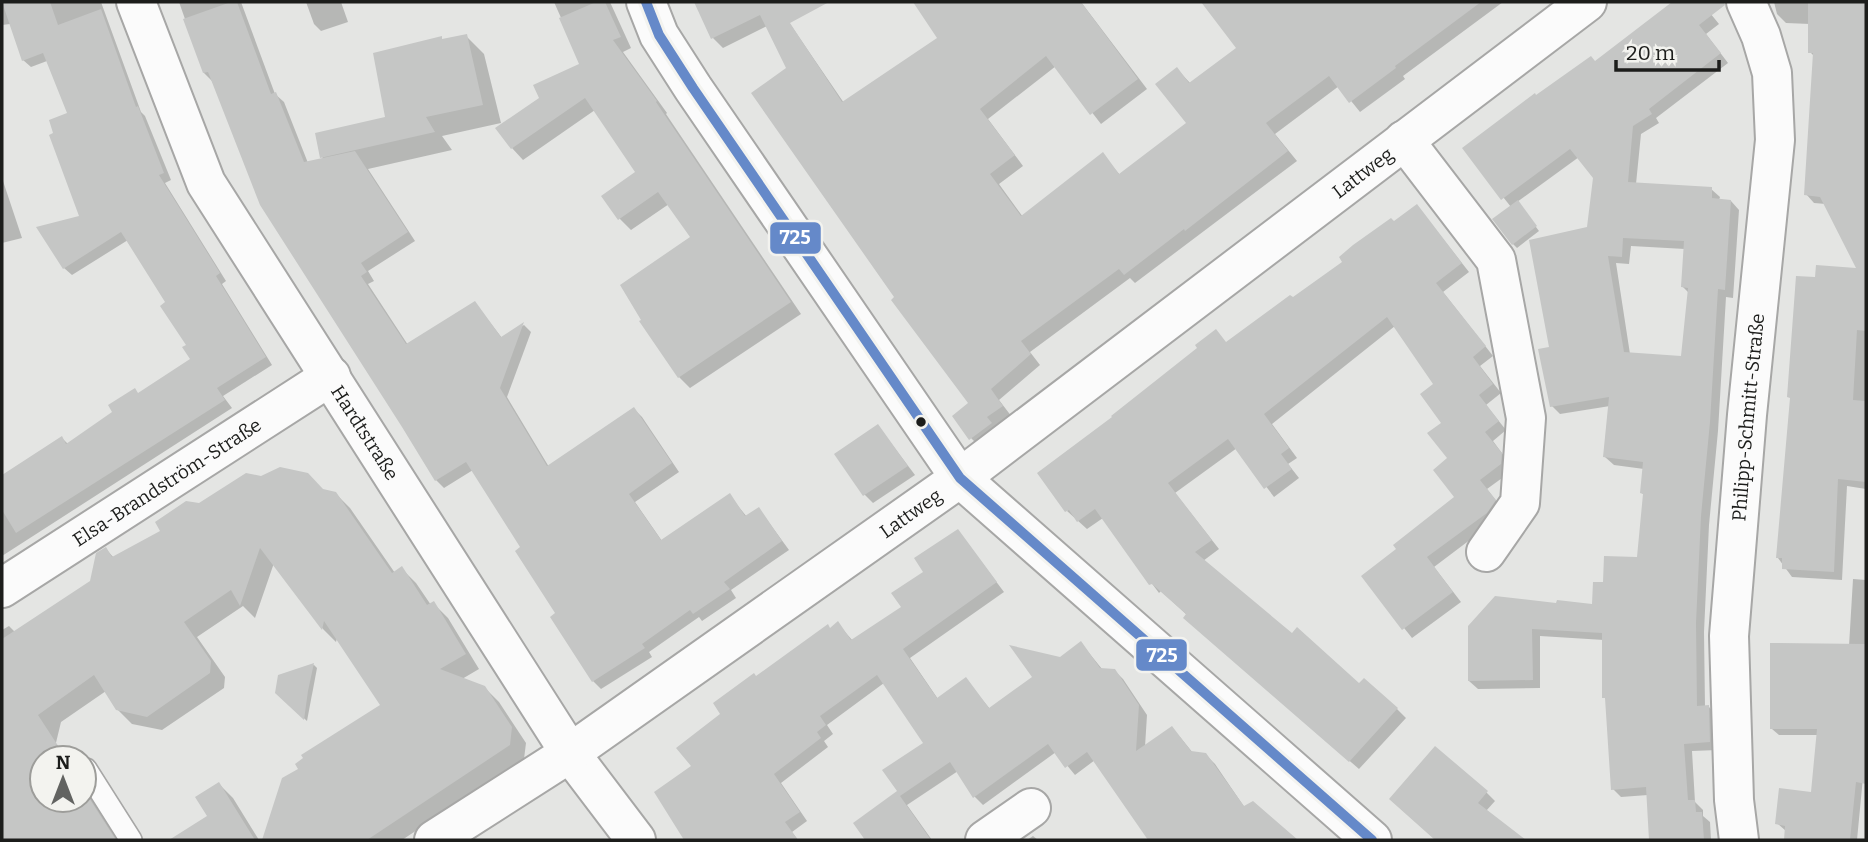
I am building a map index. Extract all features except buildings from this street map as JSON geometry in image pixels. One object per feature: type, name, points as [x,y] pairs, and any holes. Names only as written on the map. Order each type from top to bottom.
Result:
[{"type":"street","name":"Hardtstraße","points":[[136,2],[206,183],[570,753],[636,840]]},
{"type":"street","points":[[646,2],[659,35],[693,88],[960,478],[1372,840]]},
{"type":"street","name":"Lattweg","points":[[434,840],[570,753],[960,478],[1587,2]]},
{"type":"street","name":"Philipp-Schmitt-Straße","points":[[1739,840],[1734,800],[1729,636],[1747,415],[1775,140],[1772,73],[1761,36],[1746,2]]},
{"type":"street","name":"Lattweg","points":[[1404,140],[1496,260],[1526,418],[1520,503],[1486,552]]},
{"type":"street","name":"Elsa-Brandström-Straße","points":[[2,588],[331,376]]},
{"type":"street","points":[[985,840],[1031,807]]},
{"type":"lane","points":[[98,788],[131,840]]},
{"type":"transit line","name":"725","points":[[646,2],[659,35],[693,88],[960,478],[1372,840]]}]
